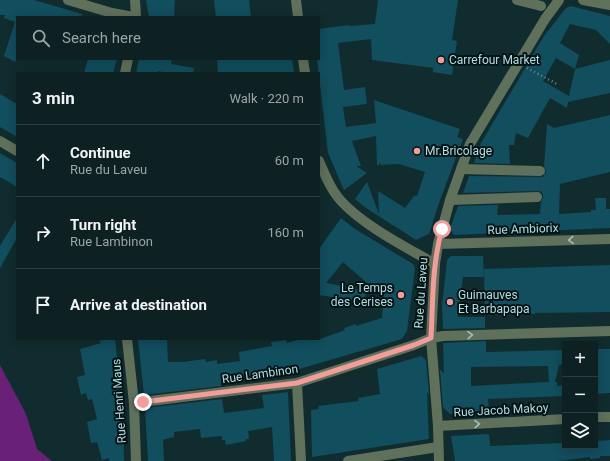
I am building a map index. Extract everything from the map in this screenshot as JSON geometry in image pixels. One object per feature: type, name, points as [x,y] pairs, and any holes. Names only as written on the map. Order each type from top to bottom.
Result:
[{"type":"street","points":[[68,0],[128,16]]},
{"type":"street","points":[[135,0],[136,16]]},
{"type":"street","points":[[296,0],[298,16]]},
{"type":"street","points":[[517,0],[540,3],[545,18]]},
{"type":"street","name":"Rue du Laveu","points":[[439,461],[438,426],[431,338],[435,264],[438,244],[450,200],[470,144],[545,18],[559,0]]},
{"type":"street","points":[[583,0],[610,5]]},
{"type":"street","points":[[125,72],[128,60]]},
{"type":"street","points":[[303,60],[305,72]]},
{"type":"street","points":[[0,141],[16,150]]},
{"type":"street","points":[[320,164],[326,179],[340,200],[353,213],[435,264]]},
{"type":"street","points":[[461,169],[540,171]]},
{"type":"street","points":[[450,200],[537,197]]},
{"type":"street","name":"Rue Ambiorix","points":[[438,244],[610,239]]},
{"type":"street","name":"Rue Lambinon","points":[[134,403],[297,383],[414,345],[431,338],[441,336],[610,331]]},
{"type":"street","name":"Rue Henri Maus","points":[[127,340],[134,403],[136,461]]},
{"type":"street","points":[[297,383],[301,461]]},
{"type":"street","points":[[598,418],[610,417]]},
{"type":"street","name":"Rue Jacob Makoy","points":[[438,426],[562,419]]},
{"type":"street","points":[[348,461],[438,447]]},
{"type":"path","points":[[518,63],[557,84]]},
{"type":"shaded area","points":[[0,365],[26,414],[37,449],[52,461],[0,461]]},
{"type":"building","points":[[0,0],[34,0],[82,14],[81,16],[16,16],[15,62],[4,56],[15,22],[4,18],[5,15],[0,15]]},
{"type":"building","points":[[146,0],[175,0],[174,16],[149,16]]},
{"type":"building","points":[[214,0],[249,0],[251,16],[216,16]]},
{"type":"building","points":[[378,0],[458,0],[452,40],[457,41],[452,75],[433,72],[433,68],[372,60],[371,39],[338,43],[344,90],[365,87],[367,104],[343,107],[346,127],[376,123],[374,100],[460,129],[457,137],[463,139],[429,234],[416,240],[366,208],[355,199],[367,182],[379,214],[378,191],[405,208],[414,196],[417,196],[425,172],[399,164],[380,165],[382,162],[377,166],[376,136],[352,141],[361,166],[356,166],[367,173],[344,190],[328,153],[320,85],[320,72],[319,72],[317,60],[320,60],[320,29],[349,25],[375,24]]},
{"type":"building","points":[[571,6],[610,16],[610,44],[596,30],[570,24],[560,43],[579,55],[575,69],[610,60],[610,93],[568,102],[567,108],[550,98],[528,138],[516,133],[514,145],[509,145],[510,164],[474,163],[481,143],[544,36],[566,8]],"holes":[[[556,58],[575,69],[569,96],[543,81]]]},
{"type":"building","points":[[88,60],[117,60],[113,72],[84,72]]},
{"type":"building","points":[[139,60],[172,60],[171,64],[194,68],[193,72],[136,72]]},
{"type":"building","points":[[217,60],[292,60],[294,72],[218,72]]},
{"type":"building","points":[[0,94],[16,103],[16,136],[0,127]]},
{"type":"building","points":[[610,115],[610,172],[560,184],[559,214],[591,212],[591,210],[596,210],[595,198],[606,198],[606,209],[610,209],[610,228],[454,235],[450,229],[458,206],[498,205],[497,215],[540,214],[543,194],[540,191],[463,193],[469,176],[543,177],[546,172],[544,166],[547,124],[554,128]]},
{"type":"building","points":[[0,153],[16,162],[16,186],[0,177]]},
{"type":"building","points":[[341,218],[355,229],[413,264],[415,268],[407,331],[402,339],[265,379],[265,376],[242,379],[221,382],[221,386],[144,395],[138,340],[167,340],[168,362],[183,362],[205,359],[206,362],[217,360],[217,364],[240,361],[239,352],[272,346],[271,342],[286,340],[287,343],[298,340],[320,340],[345,330],[344,328],[382,318],[383,297],[343,262],[326,283],[368,291],[363,300],[320,295],[320,248]]},
{"type":"building","points":[[16,220],[16,240],[0,268],[0,246]]},
{"type":"building","points":[[451,256],[483,256],[484,277],[463,277],[458,317],[485,317],[485,328],[443,329],[442,306],[447,260]]},
{"type":"building","points":[[610,265],[610,312],[485,315],[484,269]]},
{"type":"building","points":[[100,340],[115,340],[123,413],[124,461],[109,461],[109,458],[102,460],[97,442],[91,443],[87,422],[97,419],[92,399],[88,400],[86,393],[81,395],[77,377],[85,375],[80,349],[101,343]]},
{"type":"building","points":[[486,341],[486,352],[562,350],[562,364],[559,365],[555,382],[557,382],[557,386],[562,385],[562,396],[488,399],[489,411],[450,414],[443,407],[440,370],[444,373],[443,343]],"holes":[[[548,366],[549,382],[471,386],[471,367]]]},
{"type":"building","points":[[598,349],[610,349],[610,393],[598,394]]},
{"type":"building","points":[[421,356],[426,360],[429,394],[427,392],[429,439],[312,457],[311,410],[319,409],[318,406],[359,401],[358,398],[380,394],[377,369]]},
{"type":"building","points":[[288,392],[291,461],[274,461],[272,427],[248,431],[249,439],[246,439],[246,441],[226,445],[225,440],[222,440],[222,436],[201,438],[200,429],[174,432],[174,437],[163,440],[164,461],[148,461],[145,408],[222,399],[224,413],[264,408],[262,395]]},
{"type":"building","points":[[489,434],[490,446],[562,443],[562,449],[598,449],[598,441],[610,440],[610,456],[557,461],[455,461],[451,436]]},
{"type":"place","name":"Carrefour Market","points":[[441,60]]},
{"type":"place","name":"Mr.Bricolage","points":[[417,151]]},
{"type":"place","name":"Le Temps des Cerises","points":[[401,295]]},
{"type":"place","name":"Guimauves Et Barbapapa","points":[[450,302]]},
{"type":"route","points":[[143,402],[297,383],[414,345],[431,338],[435,264],[442,229]]}]
